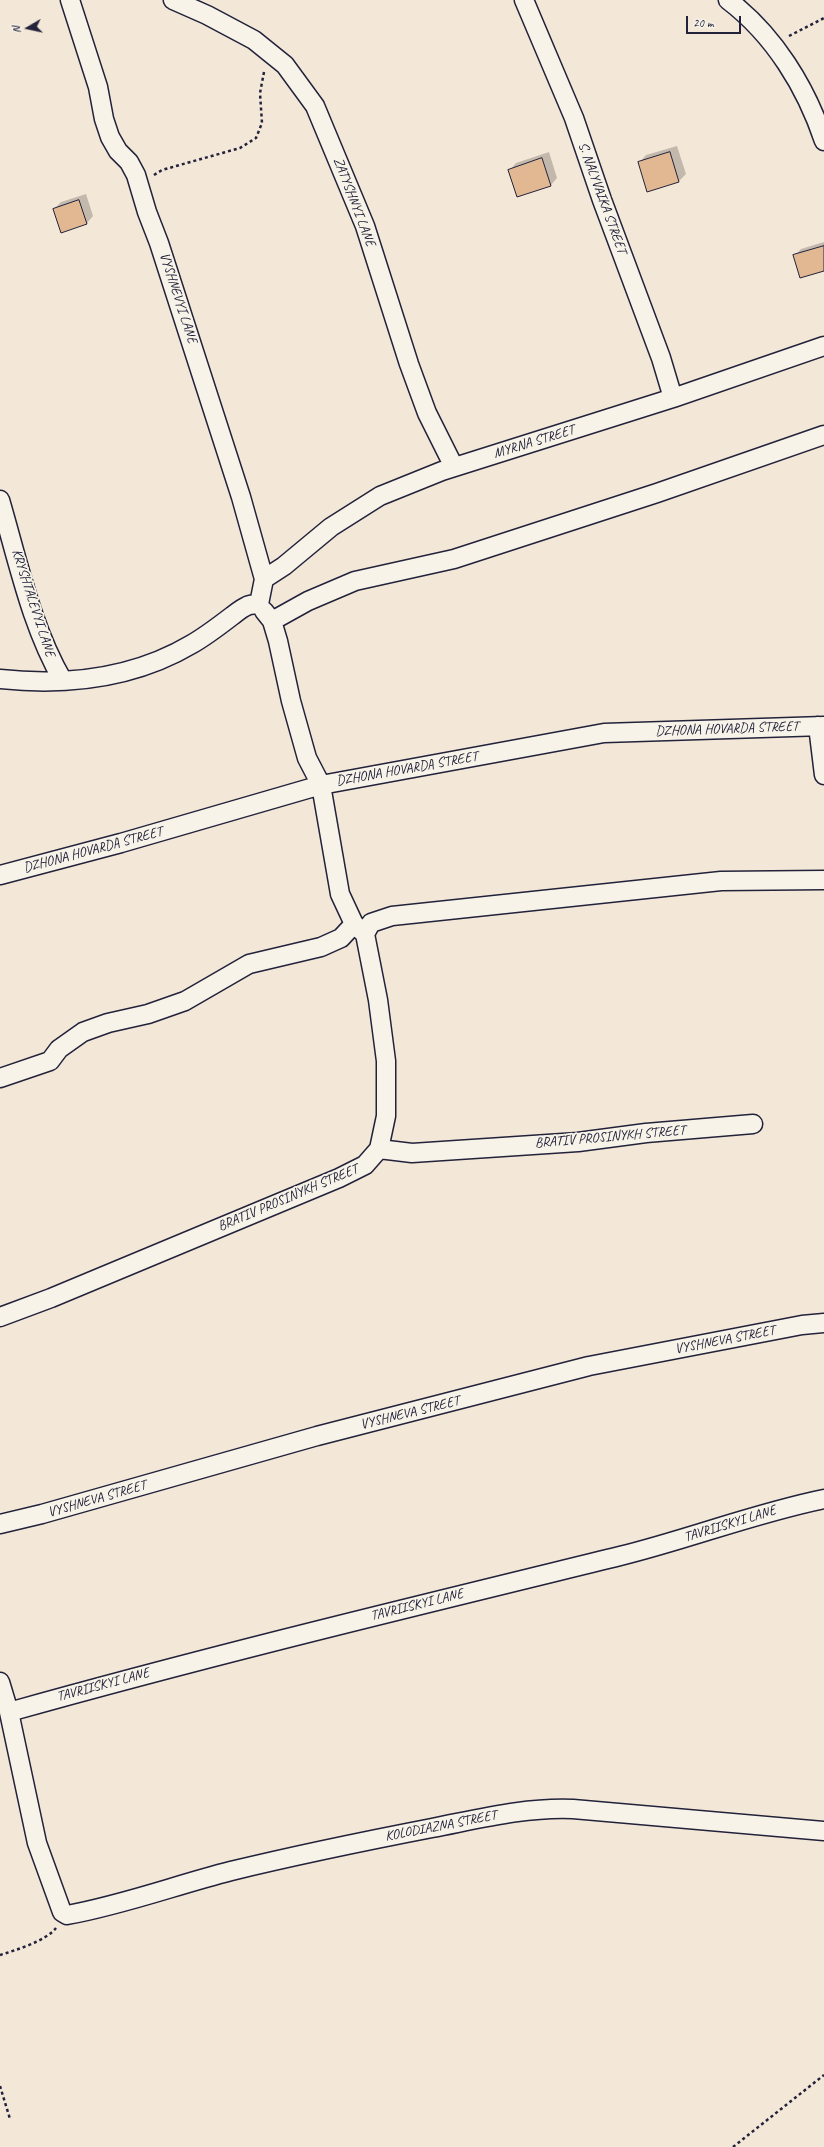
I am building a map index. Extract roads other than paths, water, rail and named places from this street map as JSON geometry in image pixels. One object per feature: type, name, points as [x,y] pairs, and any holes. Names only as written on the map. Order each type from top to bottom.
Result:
[{"type":"street","name":"VYSHNEVYI LANE","points":[[70,0],[94,72],[104,118],[110,137],[118,151],[129,162],[142,190],[147,212],[160,243],[228,454],[264,579],[259,604]]},
{"type":"street","name":"ZATYSHNYI LANE","points":[[173,0],[207,15],[254,40],[285,65],[315,106],[365,226],[409,364],[427,414],[454,467]]},
{"type":"street","name":"S. NALYVAIKA STREET","points":[[524,0],[574,118],[602,200],[662,358],[673,398]]},
{"type":"street","points":[[728,0],[748,15],[772,44],[792,72],[807,99],[824,142]]},
{"type":"street","name":"MYRNA STREET","points":[[264,579],[284,566],[331,528],[380,496],[454,467],[673,398],[824,346]]},
{"type":"street","points":[[272,620],[308,601],[355,581],[454,559],[657,493],[824,435]]},
{"type":"street","name":"KRYSHTALEVYI LANE","points":[[0,500],[29,600],[51,660],[63,681]]},
{"type":"street","points":[[0,679],[29,682],[108,677],[140,668],[170,657],[203,638],[246,606],[259,604],[272,620],[307,758],[321,785],[340,894],[359,929],[378,1000],[386,1061],[386,1116],[379,1149]]},
{"type":"street","points":[[821,726],[824,775]]},
{"type":"street","name":"DZHONA HOVARDA STREET","points":[[0,875],[121,843],[321,785],[604,733],[821,726]]},
{"type":"street","points":[[0,1078],[50,1061],[59,1049],[83,1032],[108,1023],[148,1014],[185,1001],[249,964],[321,947],[371,923],[392,916],[721,882],[824,880]]},
{"type":"street","name":"BRATIV PROSINYKH STREET","points":[[0,1316],[51,1298],[339,1178],[365,1165],[379,1149],[412,1153],[578,1142],[646,1133],[753,1124]]},
{"type":"street","name":"VYSHNEVA STREET","points":[[0,1524],[49,1512],[317,1436],[589,1366],[802,1325],[824,1323]]},
{"type":"street","name":"TAVRIISKYI LANE","points":[[9,1712],[142,1674],[455,1595],[640,1551],[797,1504],[824,1499]]},
{"type":"street","points":[[0,1682],[9,1712]]},
{"type":"street","name":"KOLODIAZNA STREET","points":[[9,1712],[37,1843],[59,1906],[62,1912],[67,1915],[117,1904],[231,1871],[380,1838],[528,1810],[549,1808],[573,1809],[824,1831]]}]
